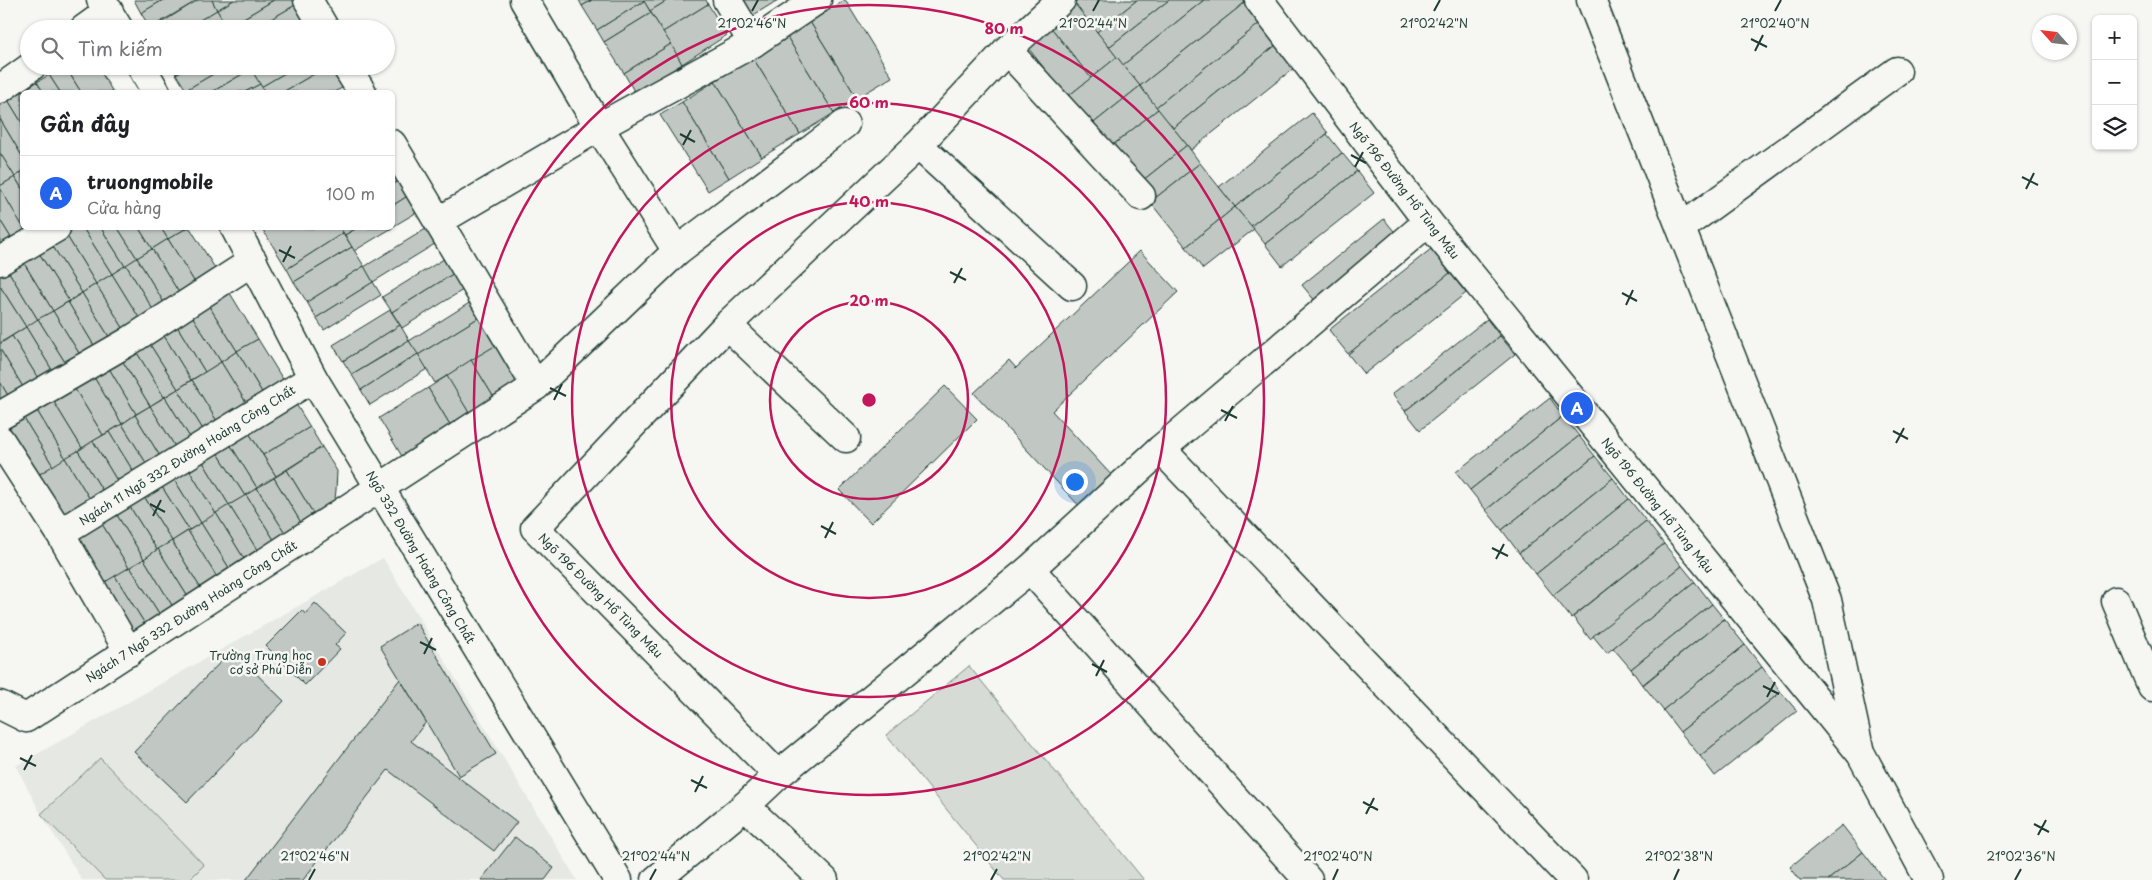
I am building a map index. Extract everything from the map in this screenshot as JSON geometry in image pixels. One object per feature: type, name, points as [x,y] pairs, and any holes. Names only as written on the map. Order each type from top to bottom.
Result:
[{"type":"street","points":[[308,0],[320,20]]},
{"type":"street","points":[[524,0],[599,127],[677,251]]},
{"type":"street","points":[[727,0],[753,44]]},
{"type":"street","points":[[439,222],[599,127],[753,44],[817,0]]},
{"type":"street","points":[[846,438],[727,326],[918,145],[1007,50],[1061,0]]},
{"type":"street","name":"Ngõ 196 Đường Hồ Tùng Mậu","points":[[1259,0],[1428,222],[1861,754],[1929,880]]},
{"type":"street","points":[[1591,0],[1682,227],[1827,600],[1861,754]]},
{"type":"street","points":[[99,20],[110,13]]},
{"type":"street","points":[[1007,50],[1141,196]]},
{"type":"street","points":[[1682,227],[1897,71]]},
{"type":"street","points":[[0,89],[20,75]]},
{"type":"street","points":[[146,75],[155,90]]},
{"type":"street","points":[[352,75],[361,90]]},
{"type":"street","name":"Ngách 7 Ngõ 332 Đường Hoàng Công Chất","points":[[0,705],[26,718],[536,386],[677,251],[845,124]]},
{"type":"street","points":[[918,145],[1072,286]]},
{"type":"street","points":[[395,149],[536,386]]},
{"type":"street","points":[[656,880],[746,806],[778,775],[1030,569],[1161,449],[1428,222]]},
{"type":"street","points":[[0,261],[53,230]]},
{"type":"street","name":"Ngõ 332 Đường Hoàng Công Chất","points":[[236,230],[313,378],[618,880]]},
{"type":"street","points":[[0,416],[128,342],[252,261]]},
{"type":"street","name":"Ngõ 196 Đường Hồ Tùng Mậu","points":[[727,326],[535,528],[778,775]]},
{"type":"street","name":"Ngách 11 Ngõ 332 Đường Hoàng Công Chất","points":[[60,533],[313,378]]},
{"type":"street","points":[[0,440],[60,533],[129,652]]},
{"type":"street","points":[[1161,449],[1573,880]]},
{"type":"street","points":[[1030,569],[1308,880]]},
{"type":"street","points":[[2116,600],[2152,687]]},
{"type":"street","points":[[746,806],[824,880]]},
{"type":"shaded area","name":"Trường Trung học cơ sở Phú Diễn","points":[[383,558],[577,880],[82,880],[41,814],[16,766]]},
{"type":"shaded area","points":[[969,666],[1144,880],[1004,880],[886,735]]},
{"type":"shaded area","points":[[100,758],[204,865],[189,880],[105,880],[41,814]]},
{"type":"building","points":[[134,0],[163,0],[141,13]]},
{"type":"building","points":[[163,0],[198,0],[164,20],[145,20],[141,13]]},
{"type":"building","points":[[198,0],[212,0],[217,10],[200,20],[166,20]]},
{"type":"building","points":[[212,0],[234,0],[217,10]]},
{"type":"building","points":[[234,0],[274,0],[240,20],[223,20],[217,10]]},
{"type":"building","points":[[274,0],[294,0],[297,4],[269,20],[240,20]]},
{"type":"building","points":[[579,0],[592,0],[582,6]]},
{"type":"building","points":[[592,0],[644,1],[597,30],[582,6]]},
{"type":"building","points":[[643,0],[668,0],[650,11]]},
{"type":"building","points":[[668,0],[706,0],[708,4],[663,32],[650,11]]},
{"type":"building","points":[[743,0],[778,0],[752,16]]},
{"type":"building","points":[[845,0],[892,77],[857,98],[810,22]]},
{"type":"building","points":[[1072,0],[1117,57],[1091,78],[1045,20]]},
{"type":"building","points":[[1072,0],[1137,0],[1097,32]]},
{"type":"building","points":[[1137,0],[1169,0],[1109,47],[1097,32]]},
{"type":"building","points":[[1169,0],[1204,0],[1123,65],[1109,47]]},
{"type":"building","points":[[1204,0],[1248,0],[1140,86],[1123,65]]},
{"type":"building","points":[[1248,0],[1264,20],[1156,107],[1140,86]]},
{"type":"building","points":[[644,1],[651,13],[604,42],[597,30]]},
{"type":"building","points":[[297,4],[306,20],[269,20]]},
{"type":"building","points":[[708,4],[727,35],[682,64],[663,32]]},
{"type":"building","points":[[217,10],[223,20],[200,20]]},
{"type":"building","points":[[651,13],[671,44],[624,73],[604,42]]},
{"type":"building","points":[[1045,20],[1091,78],[1067,97],[1021,39]]},
{"type":"building","points":[[1264,20],[1281,41],[1173,128],[1156,107]]},
{"type":"building","points":[[810,22],[857,98],[834,113],[787,37]]},
{"type":"building","points":[[787,37],[834,113],[800,134],[753,58]]},
{"type":"building","points":[[1281,41],[1299,64],[1191,150],[1173,128]]},
{"type":"building","points":[[671,44],[682,64],[635,93],[624,73]]},
{"type":"building","points":[[1117,57],[1140,86],[1090,126],[1067,97]]},
{"type":"building","points":[[753,58],[800,134],[762,157],[715,81]]},
{"type":"building","points":[[49,75],[71,75],[80,90],[59,90]]},
{"type":"building","points":[[49,75],[59,90],[42,90],[37,82]]},
{"type":"building","points":[[71,75],[103,75],[112,90],[80,90]]},
{"type":"building","points":[[177,75],[212,75],[186,90]]},
{"type":"building","points":[[212,75],[241,75],[215,90],[186,90]]},
{"type":"building","points":[[241,75],[255,75],[260,84],[249,90],[215,90]]},
{"type":"building","points":[[254,75],[282,75],[261,87]]},
{"type":"building","points":[[282,75],[312,75],[286,90],[263,90],[261,87]]},
{"type":"building","points":[[312,75],[337,75],[344,87],[338,90],[286,90]]},
{"type":"building","points":[[715,81],[762,157],[729,178],[682,102]]},
{"type":"building","points":[[37,82],[42,90],[24,90]]},
{"type":"building","points":[[260,84],[264,90],[249,90]]},
{"type":"building","points":[[1140,86],[1158,109],[1108,149],[1090,126]]},
{"type":"building","points":[[20,93],[20,120],[8,100]]},
{"type":"building","points":[[8,100],[20,120],[20,153],[0,119],[0,105]]},
{"type":"building","points":[[682,102],[729,178],[708,191],[660,115]]},
{"type":"building","points":[[1158,109],[1187,145],[1137,185],[1108,149]]},
{"type":"building","points":[[1312,113],[1328,133],[1235,207],[1219,187]]},
{"type":"building","points":[[0,119],[20,153],[20,173],[15,177],[0,153]]},
{"type":"building","points":[[1327,134],[1342,153],[1251,226],[1235,207]]},
{"type":"building","points":[[1187,145],[1200,163],[1150,202],[1137,185]]},
{"type":"building","points":[[0,153],[15,177],[0,186]]},
{"type":"building","points":[[1342,153],[1357,171],[1265,244],[1251,226]]},
{"type":"building","points":[[1200,163],[1235,207],[1186,247],[1150,202]]},
{"type":"building","points":[[1357,171],[1374,193],[1282,266],[1265,244]]},
{"type":"building","points":[[395,172],[400,180],[395,183]]},
{"type":"building","points":[[20,173],[20,186],[15,177]]},
{"type":"building","points":[[15,177],[20,186],[20,223],[0,188],[0,186]]},
{"type":"building","points":[[400,180],[409,195],[395,204],[395,183]]},
{"type":"building","points":[[0,188],[20,222],[20,230],[25,230],[26,232],[13,241],[0,220]]},
{"type":"building","points":[[409,195],[419,211],[395,225],[395,204]]},
{"type":"building","points":[[1235,207],[1254,229],[1203,269],[1186,247]]},
{"type":"building","points":[[1384,219],[1402,241],[1320,307],[1302,285]]},
{"type":"building","points":[[0,220],[13,241],[0,249]]},
{"type":"building","points":[[429,227],[438,242],[373,282],[364,267]]},
{"type":"building","points":[[59,230],[63,230],[96,284],[82,293],[47,237]]},
{"type":"building","points":[[63,230],[84,230],[112,274],[96,284]]},
{"type":"building","points":[[84,230],[102,230],[125,266],[112,274]]},
{"type":"building","points":[[102,230],[119,230],[137,258],[125,266]]},
{"type":"building","points":[[119,230],[140,230],[152,249],[137,258]]},
{"type":"building","points":[[140,230],[162,230],[168,239],[152,249]]},
{"type":"building","points":[[162,230],[184,230],[168,239]]},
{"type":"building","points":[[184,230],[191,230],[218,273],[197,286],[168,239]]},
{"type":"building","points":[[263,230],[341,230],[343,233],[287,269]]},
{"type":"building","points":[[341,230],[354,230],[345,235]]},
{"type":"building","points":[[354,230],[389,230],[354,251],[345,235]]},
{"type":"building","points":[[343,233],[352,247],[294,282],[287,269]]},
{"type":"building","points":[[47,237],[82,293],[69,301],[34,245]]},
{"type":"building","points":[[168,239],[197,286],[181,296],[152,249]]},
{"type":"building","points":[[34,245],[69,301],[53,311],[19,255]]},
{"type":"building","points":[[352,247],[364,266],[307,302],[294,282]]},
{"type":"building","points":[[152,249],[181,296],[166,306],[137,258]]},
{"type":"building","points":[[1431,249],[1450,273],[1348,354],[1329,330]]},
{"type":"building","points":[[1140,251],[1178,292],[1052,411],[1115,479],[1083,510],[974,393],[1009,360],[1016,368]]},
{"type":"building","points":[[19,255],[53,311],[38,320],[4,264]]},
{"type":"building","points":[[447,257],[456,272],[392,312],[382,297]]},
{"type":"building","points":[[137,258],[166,306],[155,313],[126,265]]},
{"type":"building","points":[[4,264],[38,320],[26,327],[0,286],[0,266]]},
{"type":"building","points":[[126,265],[155,313],[141,321],[112,274]]},
{"type":"building","points":[[364,266],[373,282],[316,318],[307,302]]},
{"type":"building","points":[[456,272],[466,288],[402,328],[392,312]]},
{"type":"building","points":[[1450,273],[1466,293],[1364,374],[1348,354]]},
{"type":"building","points":[[112,274],[141,321],[125,331],[96,284]]},
{"type":"building","points":[[373,282],[381,295],[324,330],[316,318]]},
{"type":"building","points":[[96,284],[125,331],[111,340],[82,293]]},
{"type":"building","points":[[225,285],[258,339],[237,351],[204,298]]},
{"type":"building","points":[[0,286],[26,327],[0,343]]},
{"type":"building","points":[[82,293],[111,340],[96,349],[68,302]]},
{"type":"building","points":[[204,298],[237,351],[221,362],[187,308]]},
{"type":"building","points":[[474,300],[483,315],[418,355],[409,341]]},
{"type":"building","points":[[68,302],[96,349],[82,358],[53,311]]},
{"type":"building","points":[[187,308],[221,362],[205,372],[172,318]]},
{"type":"building","points":[[390,310],[400,325],[343,361],[333,345]]},
{"type":"building","points":[[53,311],[82,358],[68,367],[38,319]]},
{"type":"building","points":[[483,315],[500,343],[435,383],[418,355]]},
{"type":"building","points":[[172,318],[205,372],[191,380],[158,326]]},
{"type":"building","points":[[38,319],[68,367],[55,375],[26,327]]},
{"type":"building","points":[[1487,319],[1500,336],[1405,411],[1392,394]]},
{"type":"building","points":[[400,325],[409,340],[352,375],[343,361]]},
{"type":"building","points":[[158,326],[191,380],[178,389],[144,335]]},
{"type":"building","points":[[26,327],[55,375],[41,383],[12,336]]},
{"type":"building","points":[[144,335],[178,389],[164,397],[131,343]]},
{"type":"building","points":[[12,336],[41,383],[26,392],[0,349],[0,344]]},
{"type":"building","points":[[1500,336],[1515,354],[1420,430],[1405,411]]},
{"type":"building","points":[[258,339],[287,386],[266,399],[237,351]]},
{"type":"building","points":[[409,341],[418,354],[361,390],[352,375]]},
{"type":"building","points":[[131,343],[164,397],[150,406],[117,352]]},
{"type":"building","points":[[500,343],[525,383],[496,401],[471,360]]},
{"type":"building","points":[[0,349],[26,392],[12,402],[0,382]]},
{"type":"building","points":[[237,351],[266,399],[250,409],[221,362]]},
{"type":"building","points":[[117,352],[150,406],[136,414],[104,360]]},
{"type":"building","points":[[418,354],[427,369],[370,405],[361,390]]},
{"type":"building","points":[[104,360],[136,414],[122,424],[89,369]]},
{"type":"building","points":[[471,360],[496,401],[471,416],[446,376]]},
{"type":"building","points":[[221,362],[250,409],[221,428],[192,380]]},
{"type":"building","points":[[89,369],[122,424],[103,435],[70,381]]},
{"type":"building","points":[[447,376],[471,416],[452,428],[428,388]]},
{"type":"building","points":[[192,380],[221,428],[207,436],[178,389]]},
{"type":"building","points":[[70,381],[103,435],[82,448],[49,394]]},
{"type":"building","points":[[0,382],[12,402],[0,409]]},
{"type":"building","points":[[945,386],[977,419],[871,523],[839,490]]},
{"type":"building","points":[[428,388],[452,428],[403,458],[379,418]]},
{"type":"building","points":[[178,389],[207,436],[194,444],[165,397]]},
{"type":"building","points":[[49,394],[82,448],[66,459],[33,404]]},
{"type":"building","points":[[291,396],[310,427],[263,455],[244,425]]},
{"type":"building","points":[[165,397],[194,444],[179,453],[150,406]]},
{"type":"building","points":[[1550,398],[1563,416],[1470,490],[1456,472]]},
{"type":"building","points":[[33,404],[66,459],[53,466],[20,412]]},
{"type":"building","points":[[150,406],[179,453],[164,463],[135,415]]},
{"type":"building","points":[[20,412],[53,466],[32,479],[0,428]]},
{"type":"building","points":[[135,415],[164,463],[151,471],[122,424]]},
{"type":"building","points":[[1563,416],[1579,436],[1486,510],[1470,490]]},
{"type":"building","points":[[122,424],[151,471],[138,479],[109,432]]},
{"type":"building","points":[[244,425],[276,476],[257,488],[225,436]]},
{"type":"building","points":[[310,427],[322,447],[276,476],[263,455]]},
{"type":"building","points":[[109,432],[138,479],[122,489],[93,441]]},
{"type":"building","points":[[225,436],[257,488],[245,496],[212,444]]},
{"type":"building","points":[[1579,436],[1595,456],[1502,530],[1486,510]]},
{"type":"building","points":[[93,441],[122,489],[107,498],[78,451]]},
{"type":"building","points":[[212,444],[245,496],[229,505],[198,454]]},
{"type":"building","points":[[322,447],[337,471],[336,490],[334,507],[316,518],[287,470]]},
{"type":"building","points":[[78,451],[107,498],[94,506],[65,458]]},
{"type":"building","points":[[198,454],[229,505],[216,514],[184,462]]},
{"type":"building","points":[[1595,456],[1613,478],[1519,553],[1502,530]]},
{"type":"building","points":[[65,458],[94,506],[61,527],[32,479]]},
{"type":"building","points":[[184,462],[216,514],[201,523],[169,471]]},
{"type":"building","points":[[287,470],[316,518],[303,526],[274,478]]},
{"type":"building","points":[[169,471],[201,523],[189,530],[157,479]]},
{"type":"building","points":[[274,478],[303,526],[287,536],[257,488]]},
{"type":"building","points":[[1613,478],[1629,499],[1536,574],[1519,553]]},
{"type":"building","points":[[157,479],[189,530],[172,541],[140,490]]},
{"type":"building","points":[[257,488],[287,536],[276,543],[246,495]]},
{"type":"building","points":[[140,490],[172,541],[157,550],[125,499]]},
{"type":"building","points":[[246,495],[276,543],[259,553],[229,505]]},
{"type":"building","points":[[125,499],[157,550],[144,559],[112,507]]},
{"type":"building","points":[[1629,499],[1646,521],[1553,595],[1536,574]]},
{"type":"building","points":[[229,505],[259,553],[246,562],[216,513]]},
{"type":"building","points":[[112,507],[144,559],[129,568],[97,516]]},
{"type":"building","points":[[216,513],[246,562],[231,571],[201,523]]},
{"type":"building","points":[[97,516],[129,568],[97,587],[66,536]]},
{"type":"building","points":[[1646,521],[1664,544],[1571,618],[1553,595]]},
{"type":"building","points":[[201,523],[231,571],[218,579],[188,531]]},
{"type":"building","points":[[188,531],[218,579],[201,589],[172,541]]},
{"type":"building","points":[[172,541],[201,589],[188,597],[158,549]]},
{"type":"building","points":[[1664,544],[1682,566],[1590,639],[1573,617]]},
{"type":"building","points":[[158,549],[188,597],[173,607],[144,559]]},
{"type":"building","points":[[144,559],[173,607],[160,615],[130,567]]},
{"type":"building","points":[[1682,566],[1695,582],[1607,653],[1593,636]]},
{"type":"building","points":[[130,567],[160,615],[145,624],[115,576]]},
{"type":"building","points":[[115,576],[145,624],[127,635],[97,587]]},
{"type":"building","points":[[1695,582],[1712,604],[1631,669],[1613,648]]},
{"type":"building","points":[[315,603],[346,633],[335,645],[340,649],[305,685],[266,646],[302,610],[305,614]]},
{"type":"building","points":[[1712,604],[1724,619],[1642,685],[1631,669]]},
{"type":"building","points":[[1724,619],[1745,645],[1663,710],[1643,685]]},
{"type":"building","points":[[417,623],[496,754],[459,776],[380,646]]},
{"type":"building","points":[[1745,645],[1762,667],[1680,732],[1663,710]]},
{"type":"building","points":[[232,650],[284,701],[187,802],[134,752]]},
{"type":"building","points":[[1762,667],[1781,692],[1700,756],[1680,732]]},
{"type":"building","points":[[400,679],[426,722],[411,741],[517,822],[494,851],[388,770],[303,880],[246,880]]},
{"type":"building","points":[[1781,692],[1797,711],[1715,776],[1700,756]]},
{"type":"building","points":[[1842,825],[1863,852],[1828,880],[1800,880],[1790,867]]},
{"type":"building","points":[[515,837],[554,868],[545,880],[481,880]]},
{"type":"building","points":[[1863,852],[1885,880],[1828,880]]},
{"type":"place","name":"truongmobile","points":[[1577,408]]},
{"type":"place","name":"Trường Trung học cơ sở Phú Diễn","points":[[322,662]]}]
